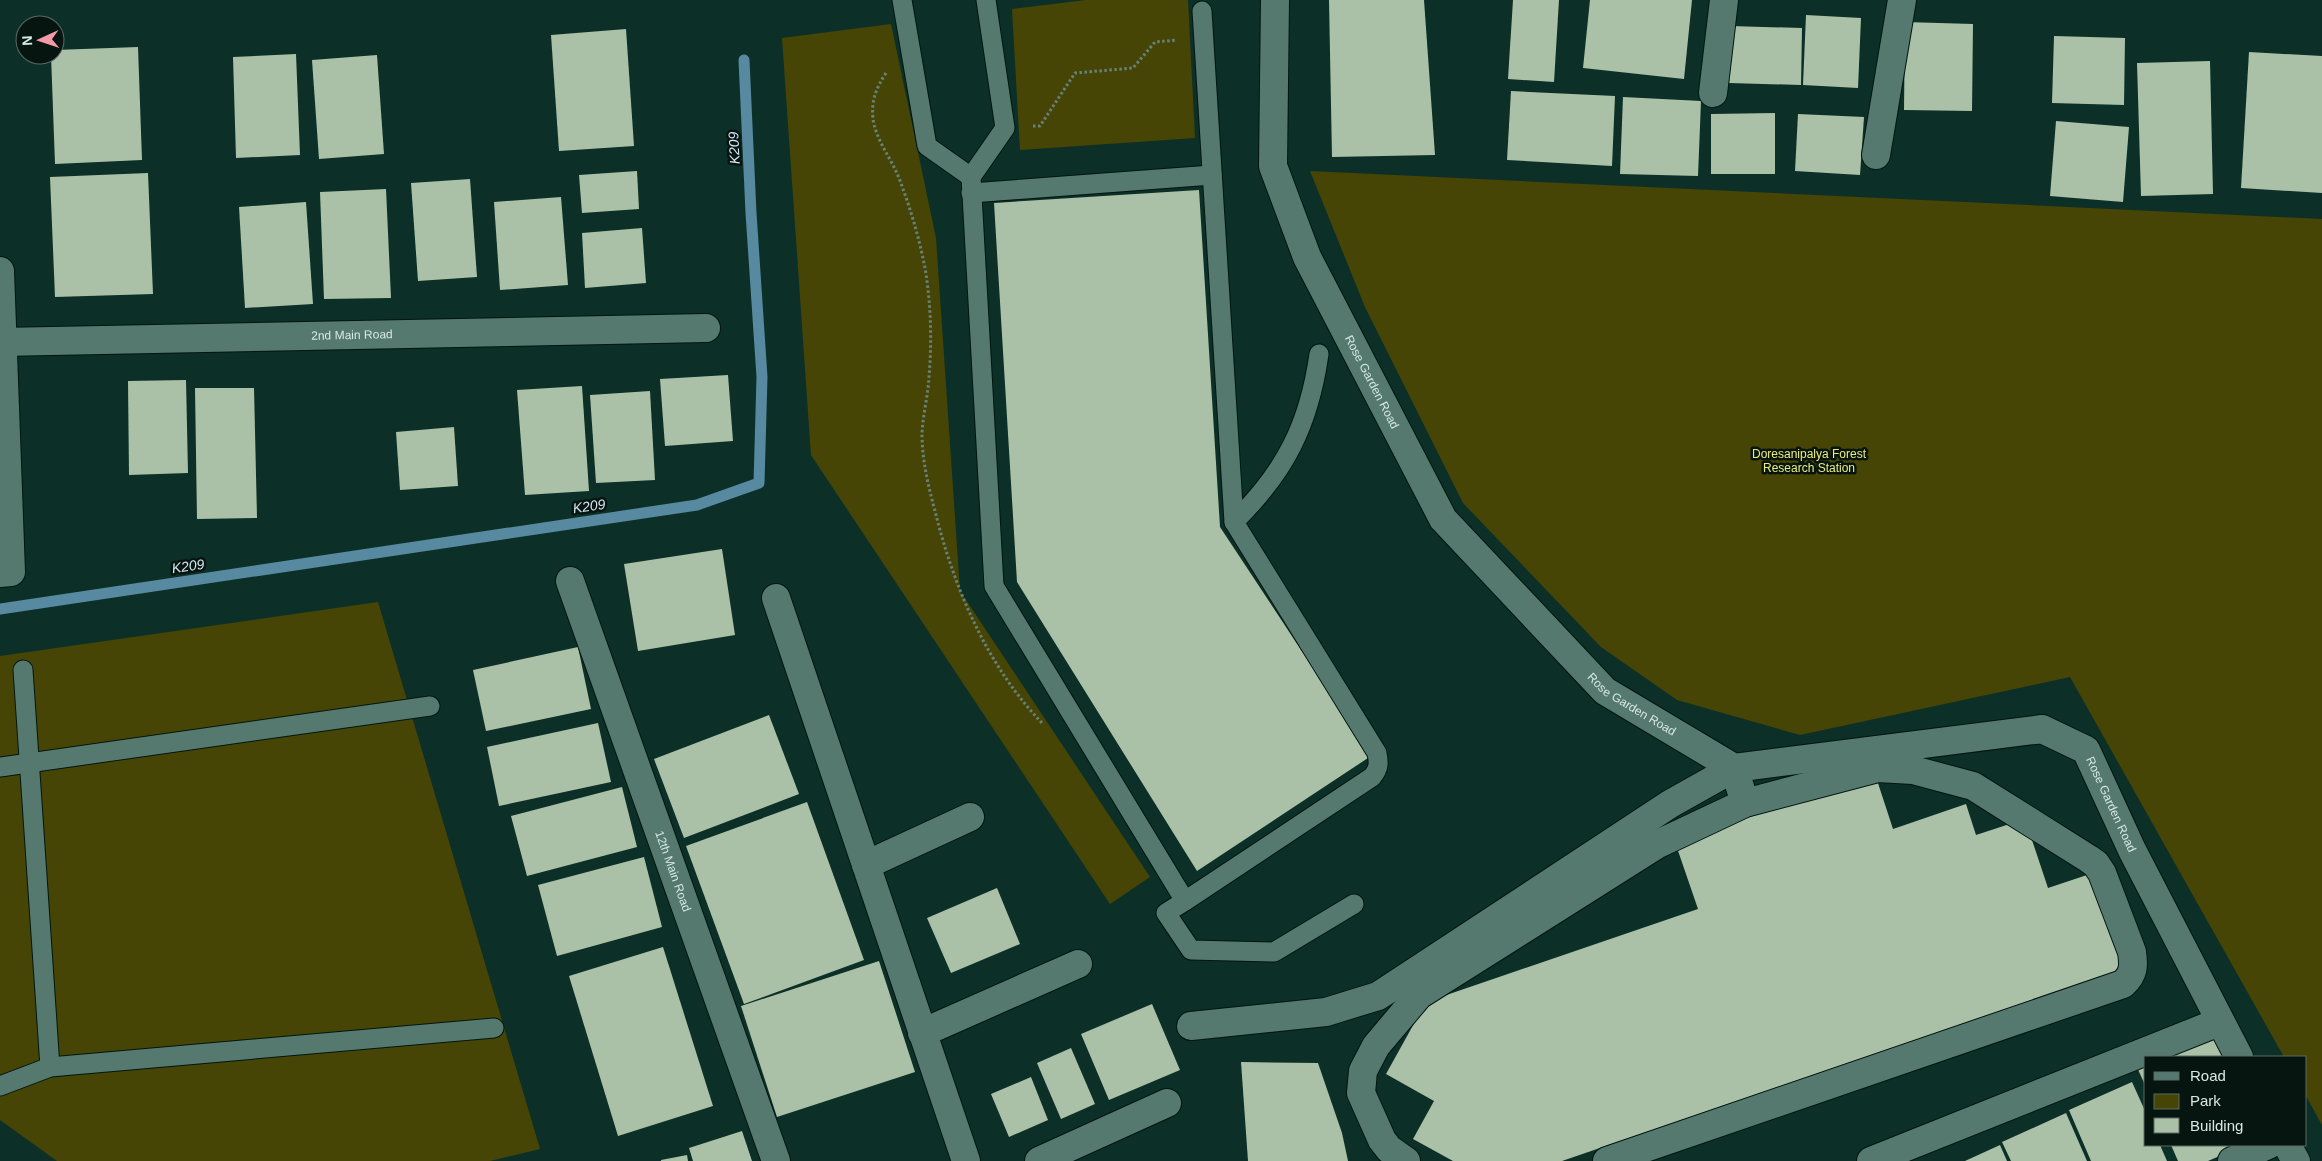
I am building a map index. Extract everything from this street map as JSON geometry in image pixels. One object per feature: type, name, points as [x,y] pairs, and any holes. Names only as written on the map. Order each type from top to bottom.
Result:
[{"type":"street","name":"Rose Garden Road","points":[[1276,0],[1272,166],[1307,257],[1444,519],[1605,690],[1734,768],[2042,729],[2086,750],[2132,850],[2219,1022],[2238,1056]]},
{"type":"street","points":[[1713,93],[1724,0]]},
{"type":"street","points":[[1876,156],[1902,0]]},
{"type":"street","points":[[0,270],[1,342],[11,572],[0,572]]},
{"type":"street","name":"2nd Main Road","points":[[1,342],[706,328]]},
{"type":"street","name":"12th Main Road","points":[[570,581],[776,1161]]},
{"type":"street","points":[[776,598],[966,1161]]},
{"type":"street","points":[[1191,1026],[1326,1012],[1378,996],[1670,804],[1734,768],[1745,803]]},
{"type":"street","points":[[1406,1161],[1389,1149],[1382,1140],[1361,1093],[1363,1071],[1376,1046],[1419,995],[1658,844],[1745,803],[1878,768],[1914,770],[1973,786],[2096,864],[2102,873],[2132,952],[2134,965],[2130,977],[2123,984],[1607,1161]]},
{"type":"street","points":[[866,866],[970,817]]},
{"type":"street","points":[[922,1033],[1078,964]]},
{"type":"street","points":[[1871,1161],[2219,1022]]},
{"type":"street","points":[[1039,1161],[1167,1103]]},
{"type":"street","points":[[2232,1161],[2266,1146]]},
{"type":"street","points":[[2288,1146],[2296,1161]]},
{"type":"lane","points":[[902,0],[928,146],[971,185],[1212,174]]},
{"type":"lane","points":[[986,0],[1005,128],[971,185],[994,586],[1185,901]]},
{"type":"lane","points":[[1202,11],[1234,522],[1378,753],[1379,764],[1377,771],[1372,777],[1166,913],[1191,950],[1274,952],[1354,904]]},
{"type":"lane","points":[[1234,522],[1257,500],[1293,448],[1305,418],[1314,386],[1319,354]]},
{"type":"lane","points":[[23,670],[50,1067]]},
{"type":"lane","points":[[0,767],[430,706]]},
{"type":"lane","points":[[0,1086],[50,1067],[494,1028]]},
{"type":"path","points":[[1005,128],[1040,126],[1076,74],[1133,68],[1154,42],[1204,38]]},
{"type":"green space","points":[[1086,0],[1188,0],[1195,138],[1020,150],[1012,9]]},
{"type":"green space","points":[[891,24],[936,238],[960,591],[1150,877],[1110,904],[811,455],[782,38]]},
{"type":"green space","name":"Doresanipalya Forest Research Station","points":[[1310,171],[2322,219],[2322,1125],[2307,1098],[2307,1056],[2283,1056],[2070,677],[1800,735],[1677,700],[1601,647],[1463,503],[1365,307]]},
{"type":"green space","points":[[378,602],[540,1149],[490,1161],[57,1161],[0,1120],[0,656]]},
{"type":"building","points":[[1329,0],[1424,0],[1435,155],[1332,157]]},
{"type":"building","points":[[1513,0],[1559,0],[1554,82],[1508,79]]},
{"type":"building","points":[[1590,0],[1692,0],[1684,79],[1583,68]]},
{"type":"building","points":[[1806,15],[1861,18],[1858,88],[1803,85]]},
{"type":"building","points":[[1905,22],[1973,24],[1972,111],[1904,110]]},
{"type":"building","points":[[1730,26],[1802,28],[1801,85],[1729,83]]},
{"type":"building","points":[[626,29],[634,146],[559,151],[551,35]]},
{"type":"building","points":[[2054,36],[2125,38],[2124,105],[2052,103]]},
{"type":"building","points":[[138,47],[142,160],[55,164],[51,65],[65,65],[65,50]]},
{"type":"building","points":[[2249,52],[2322,56],[2322,193],[2241,188]]},
{"type":"building","points":[[296,54],[300,155],[236,158],[233,57]]},
{"type":"building","points":[[377,55],[384,154],[319,159],[312,60]]},
{"type":"building","points":[[2210,61],[2213,194],[2141,196],[2137,63]]},
{"type":"building","points":[[1511,91],[1615,96],[1612,166],[1507,160]]},
{"type":"building","points":[[1623,97],[1701,101],[1698,176],[1620,174]]},
{"type":"building","points":[[1775,113],[1775,174],[1711,174],[1711,114]]},
{"type":"building","points":[[1798,114],[1864,117],[1860,175],[1795,171]]},
{"type":"building","points":[[2056,121],[2129,127],[2123,202],[2050,196]]},
{"type":"building","points":[[637,171],[639,209],[582,213],[579,175]]},
{"type":"building","points":[[148,173],[153,294],[55,297],[50,177]]},
{"type":"building","points":[[470,179],[477,277],[418,281],[411,183]]},
{"type":"building","points":[[386,189],[391,298],[324,299],[320,192]]},
{"type":"building","points":[[1199,190],[1220,527],[1371,756],[1197,871],[1017,582],[994,203]]},
{"type":"building","points":[[561,197],[568,285],[500,290],[494,202]]},
{"type":"building","points":[[306,202],[313,304],[245,308],[239,207]]},
{"type":"building","points":[[642,228],[646,283],[585,288],[582,233]]},
{"type":"building","points":[[728,375],[733,441],[665,446],[660,379]]},
{"type":"building","points":[[186,380],[188,473],[129,475],[128,381]]},
{"type":"building","points":[[582,386],[589,491],[525,495],[517,390]]},
{"type":"building","points":[[195,388],[254,388],[257,518],[197,519]]},
{"type":"building","points":[[650,391],[655,480],[596,483],[590,395]]},
{"type":"building","points":[[454,427],[458,486],[400,490],[396,432]]},
{"type":"building","points":[[722,549],[735,635],[638,651],[624,564]]},
{"type":"building","points":[[578,647],[591,709],[486,731],[473,670]]},
{"type":"building","points":[[769,715],[799,794],[684,838],[654,759]]},
{"type":"building","points":[[598,723],[611,782],[499,806],[487,747]]},
{"type":"building","points":[[1875,774],[1893,829],[1966,804],[1976,835],[2025,819],[2048,888],[2093,873],[2125,968],[1562,1161],[1453,1161],[1413,1139],[1434,1101],[1386,1074],[1426,1002],[1698,909],[1675,842]]},
{"type":"building","points":[[622,787],[637,847],[527,876],[511,816]]},
{"type":"building","points":[[807,802],[864,960],[744,1004],[686,846]]},
{"type":"building","points":[[644,857],[662,927],[557,956],[538,885]]},
{"type":"building","points":[[997,888],[1020,944],[951,973],[927,918]]},
{"type":"building","points":[[663,947],[713,1106],[618,1136],[569,976]]},
{"type":"building","points":[[879,961],[915,1072],[777,1117],[741,1006]]},
{"type":"building","points":[[1152,1004],[1180,1070],[1109,1100],[1081,1034]]},
{"type":"building","points":[[2216,1027],[2230,1056],[2150,1056]]},
{"type":"building","points":[[1071,1048],[1095,1104],[1061,1119],[1037,1063]]},
{"type":"building","points":[[2144,1059],[2144,1083],[2135,1063]]},
{"type":"building","points":[[1241,1062],[1318,1063],[1342,1133],[1348,1161],[1248,1161]]},
{"type":"building","points":[[1031,1077],[1048,1120],[1009,1137],[991,1094]]},
{"type":"building","points":[[2132,1082],[2144,1109],[2144,1146],[2160,1146],[2167,1161],[2091,1161],[2069,1110]]},
{"type":"building","points":[[2066,1113],[2087,1161],[2011,1161],[2002,1142]]},
{"type":"building","points":[[742,1131],[752,1161],[693,1161],[689,1148]]},
{"type":"building","points":[[2000,1145],[2007,1161],[1965,1161]]},
{"type":"building","points":[[2171,1146],[2243,1146],[2208,1161],[2178,1161]]},
{"type":"building","points":[[687,1155],[688,1161],[661,1161],[661,1160]]},
{"type":"waterway","name":"K209","points":[[0,609],[697,505],[759,483],[762,377],[751,213],[744,60]]}]
